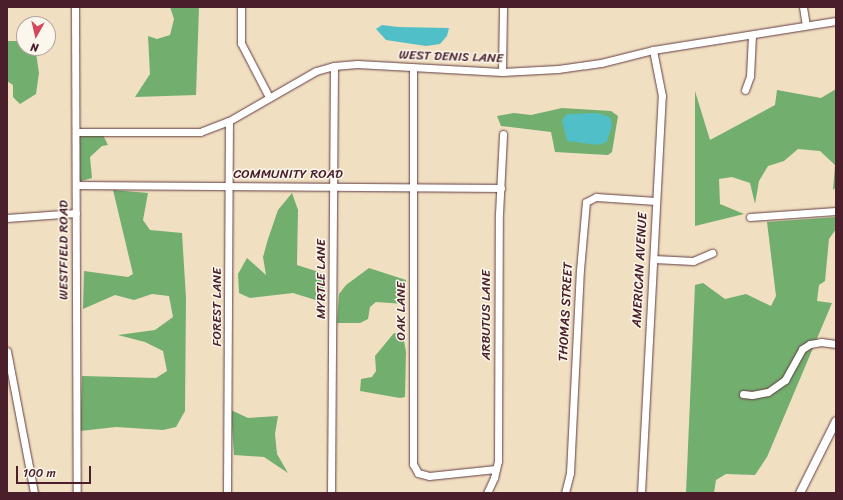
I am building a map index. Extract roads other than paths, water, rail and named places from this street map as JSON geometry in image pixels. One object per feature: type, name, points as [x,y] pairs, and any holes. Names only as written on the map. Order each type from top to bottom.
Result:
[{"type":"main road","points":[[800,493],[836,421]]},
{"type":"street","name":"WESTFIELD ROAD","points":[[75,7],[76,493]]},
{"type":"street","points":[[241,7],[241,43],[269,97]]},
{"type":"street","points":[[502,7],[502,72]]},
{"type":"street","points":[[804,7],[806,26]]},
{"type":"street","name":"WEST DENIS LANE","points":[[76,132],[200,132],[229,121],[316,71],[334,66],[357,64],[502,72],[558,69],[601,63],[653,50],[836,21]]},
{"type":"street","points":[[745,90],[750,76],[752,35]]},
{"type":"street","name":"AMERICAN AVENUE","points":[[641,493],[662,96],[653,50]]},
{"type":"street","name":"MYRTLE LANE","points":[[331,493],[334,66]]},
{"type":"street","name":"OAK LANE","points":[[413,68],[413,464],[418,472],[430,476],[496,469]]},
{"type":"street","name":"FOREST LANE","points":[[227,493],[230,186],[229,121]]},
{"type":"street","name":"ARBUTUS LANE","points":[[487,493],[496,469],[503,134]]},
{"type":"street","name":"COMMUNITY ROAD","points":[[76,185],[501,188]]},
{"type":"street","name":"THOMAS STREET","points":[[565,493],[570,473],[580,262],[586,202],[596,197],[656,201]]},
{"type":"street","points":[[750,217],[836,211]]},
{"type":"street","points":[[7,218],[76,213]]},
{"type":"street","points":[[654,259],[693,261],[712,253]]},
{"type":"street","points":[[743,394],[752,395],[768,392],[785,380],[802,348],[810,344],[821,342],[836,344]]},
{"type":"street","points":[[7,351],[34,493]]},
{"type":"water","points":[[382,25],[398,27],[449,28],[447,36],[440,44],[426,46],[386,40],[376,29]]},
{"type":"water","points":[[597,113],[610,117],[612,125],[607,142],[598,145],[567,141],[562,120],[567,114]]}]
